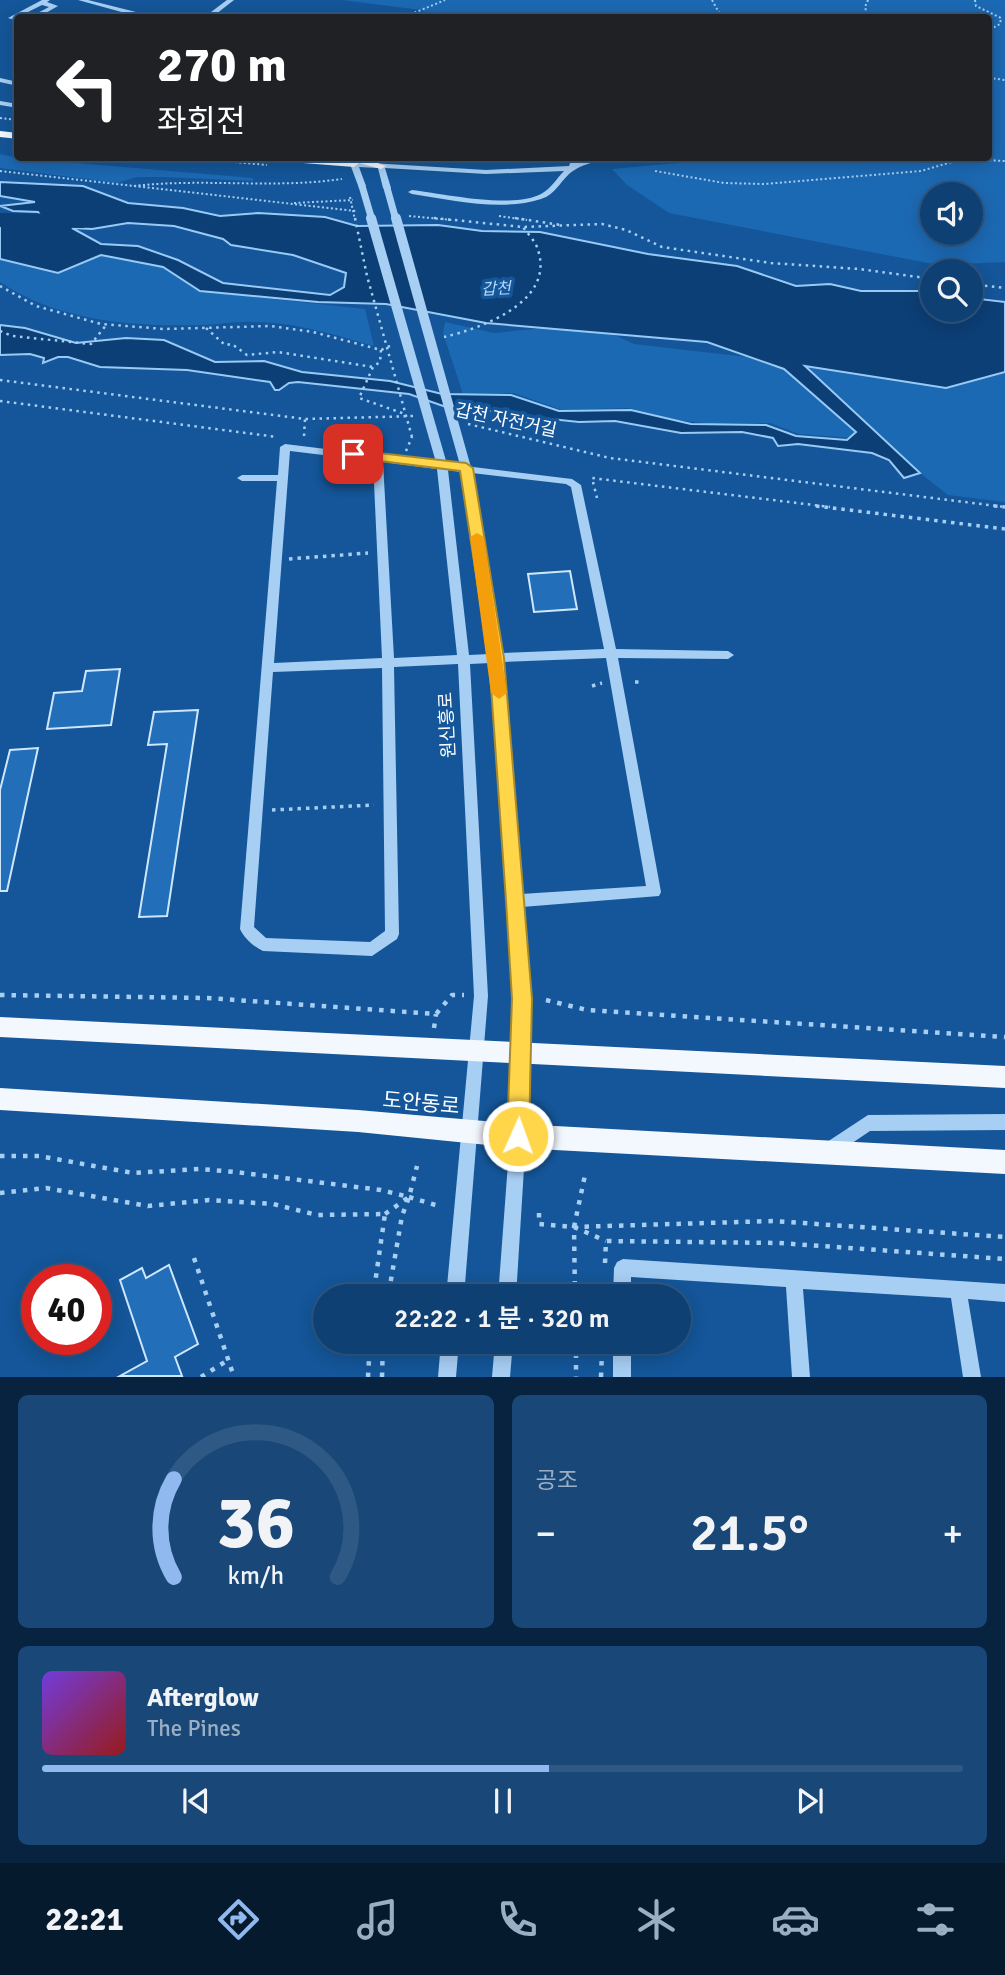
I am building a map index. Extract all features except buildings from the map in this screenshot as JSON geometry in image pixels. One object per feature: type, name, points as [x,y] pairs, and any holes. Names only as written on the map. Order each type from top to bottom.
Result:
[{"type":"main road","points":[[354,161],[381,166]]},
{"type":"main road","points":[[0,1027],[1005,1077]]},
{"type":"main road","name":"도안동로","points":[[0,1099],[518,1136],[1005,1162]]},
{"type":"street","points":[[81,0],[136,14]]},
{"type":"street","points":[[212,14],[231,0]]},
{"type":"street","points":[[18,14],[44,1],[55,6],[39,14]]},
{"type":"street","name":"원신흥로","points":[[354,161],[442,465],[464,660],[481,996],[479,1052],[456,1284]]},
{"type":"street","points":[[412,192],[524,200],[544,196],[572,168],[574,161]]},
{"type":"street","points":[[508,1284],[518,1136],[522,999],[496,658],[466,468],[381,166],[486,172],[572,168],[598,161]]},
{"type":"street","points":[[378,457],[388,663],[392,934],[372,949],[263,944],[247,929],[285,447],[303,444],[378,457],[568,481],[576,485],[611,653],[654,892],[515,901]]},
{"type":"street","points":[[243,478],[282,478]]},
{"type":"street","points":[[267,668],[611,653],[728,655]]},
{"type":"street","points":[[824,1154],[868,1122],[1005,1122]]},
{"type":"street","points":[[622,1284],[622,1268],[1005,1293]]},
{"type":"street","points":[[794,1279],[802,1377]]},
{"type":"street","points":[[958,1289],[972,1377]]},
{"type":"street","points":[[447,1377],[449,1354]]},
{"type":"street","points":[[501,1377],[503,1354]]},
{"type":"street","points":[[622,1354],[622,1377]]},
{"type":"path","points":[[412,14],[445,0]]},
{"type":"path","points":[[975,0],[976,6],[1001,18],[1000,24],[992,28]]},
{"type":"path","points":[[647,171],[724,183],[764,184],[921,171],[937,163],[951,161]]},
{"type":"path","points":[[0,171],[362,211]]},
{"type":"path","points":[[128,187],[178,181],[319,184],[342,179]]},
{"type":"path","points":[[347,185],[367,276],[412,438],[406,451]]},
{"type":"path","points":[[285,204],[356,200]]},
{"type":"path","points":[[399,215],[523,227],[602,224],[626,230],[650,244],[685,251],[920,278]]},
{"type":"path","points":[[497,215],[562,226]]},
{"type":"path","points":[[438,338],[480,326],[520,304],[528,295],[542,271],[542,261],[535,240],[523,227]]},
{"type":"path","points":[[983,285],[1005,288]]},
{"type":"path","points":[[0,286],[35,305],[107,324],[161,329],[275,326],[319,333],[381,351],[397,342]]},
{"type":"path","points":[[0,331],[12,336],[91,344],[107,324]]},
{"type":"path","points":[[206,328],[225,345],[232,344],[247,355],[278,352],[373,369]]},
{"type":"path","points":[[381,351],[380,362],[373,369],[359,398],[422,417]]},
{"type":"path","points":[[0,380],[305,419],[410,415]]},
{"type":"path","points":[[0,401],[303,444],[305,419]]},
{"type":"path","name":"갑천 자전거길","points":[[457,422],[486,426],[610,458],[1005,507]]},
{"type":"path","points":[[597,498],[592,478],[1005,529]]},
{"type":"path","points":[[286,559],[371,553]]},
{"type":"path","points":[[592,686],[602,683]]},
{"type":"path","points":[[270,810],[374,805]]},
{"type":"path","points":[[0,995],[207,998],[436,1014]]},
{"type":"path","points":[[434,1028],[436,1014],[452,995],[467,996]]},
{"type":"path","points":[[546,1000],[587,1010],[1005,1037]]},
{"type":"path","points":[[0,1156],[39,1156],[133,1173],[200,1169],[235,1172],[381,1190],[442,1207]]},
{"type":"path","points":[[389,1284],[402,1216],[417,1166]]},
{"type":"path","points":[[575,1284],[575,1227],[585,1175]]},
{"type":"path","points":[[0,1193],[46,1188],[148,1206],[208,1200],[273,1204],[317,1215],[385,1214],[409,1197]]},
{"type":"path","points":[[539,1213],[539,1224],[575,1227],[774,1221],[1005,1237]]},
{"type":"path","points":[[375,1284],[385,1214]]},
{"type":"path","points":[[575,1227],[606,1241],[779,1243],[1005,1259]]},
{"type":"path","points":[[605,1274],[606,1241]]},
{"type":"path","points":[[194,1258],[234,1377]]},
{"type":"path","points":[[368,1377],[369,1354]]},
{"type":"path","points":[[382,1377],[383,1354]]},
{"type":"path","points":[[576,1354],[576,1377]]},
{"type":"path","points":[[601,1377],[602,1354]]},
{"type":"path","points":[[201,1377],[228,1360]]},
{"type":"shaded area","points":[[342,0],[1005,0],[1005,262],[983,263],[983,259],[920,259],[920,262],[669,213],[627,185],[612,169],[699,161],[992,161],[992,14],[428,14],[421,10]]},
{"type":"shaded area","points":[[0,154],[14,157],[14,161],[53,161],[253,178],[253,181],[137,177],[117,183],[0,168]]},
{"type":"shaded area","points":[[101,255],[163,267],[200,291],[365,309],[374,346],[285,324],[247,322],[149,325],[96,319],[46,305],[0,282],[0,259],[58,273]]},
{"type":"shaded area","points":[[445,322],[494,333],[544,328],[612,334],[634,344],[747,357],[784,369],[856,432],[853,438],[799,434],[770,423],[710,424],[671,419],[628,408],[562,410],[514,393],[463,394],[443,333]]},
{"type":"shaded area","points":[[804,366],[946,388],[1005,372],[1005,502],[948,495],[920,473]]},
{"type":"water","points":[[0,182],[83,186],[128,203],[183,208],[220,216],[258,213],[325,217],[357,226],[438,225],[482,231],[540,232],[648,254],[737,266],[796,286],[830,284],[861,291],[920,291],[920,322],[983,322],[983,299],[1005,302],[1005,372],[946,388],[805,366],[920,473],[904,478],[889,460],[872,453],[798,444],[778,446],[773,438],[742,432],[681,433],[615,421],[579,422],[532,417],[525,425],[520,425],[518,415],[512,413],[446,407],[409,394],[298,382],[275,390],[270,382],[187,370],[100,367],[68,357],[58,357],[43,363],[44,358],[30,354],[0,355],[0,325],[25,328],[76,343],[126,338],[164,340],[215,362],[264,361],[302,372],[390,381],[442,394],[511,395],[559,411],[631,410],[691,424],[766,425],[796,436],[847,440],[856,432],[784,369],[707,342],[486,323],[386,304],[318,302],[200,291],[163,267],[101,255],[58,273],[0,259],[0,223],[22,226],[43,219],[38,212],[13,211],[0,206],[35,202],[0,196]],"holes":[[[128,223],[174,226],[223,239],[231,245],[293,255],[346,273],[344,287],[330,295],[223,283],[178,260],[138,246],[101,244],[72,228],[92,229]]]},
{"type":"waterway","name":"갑천","points":[[0,220],[83,221]]},
{"type":"slow traffic","points":[[477,537],[499,693]]},
{"type":"route","points":[[353,454],[466,468],[496,658],[515,901],[522,999],[518,1136]]}]
